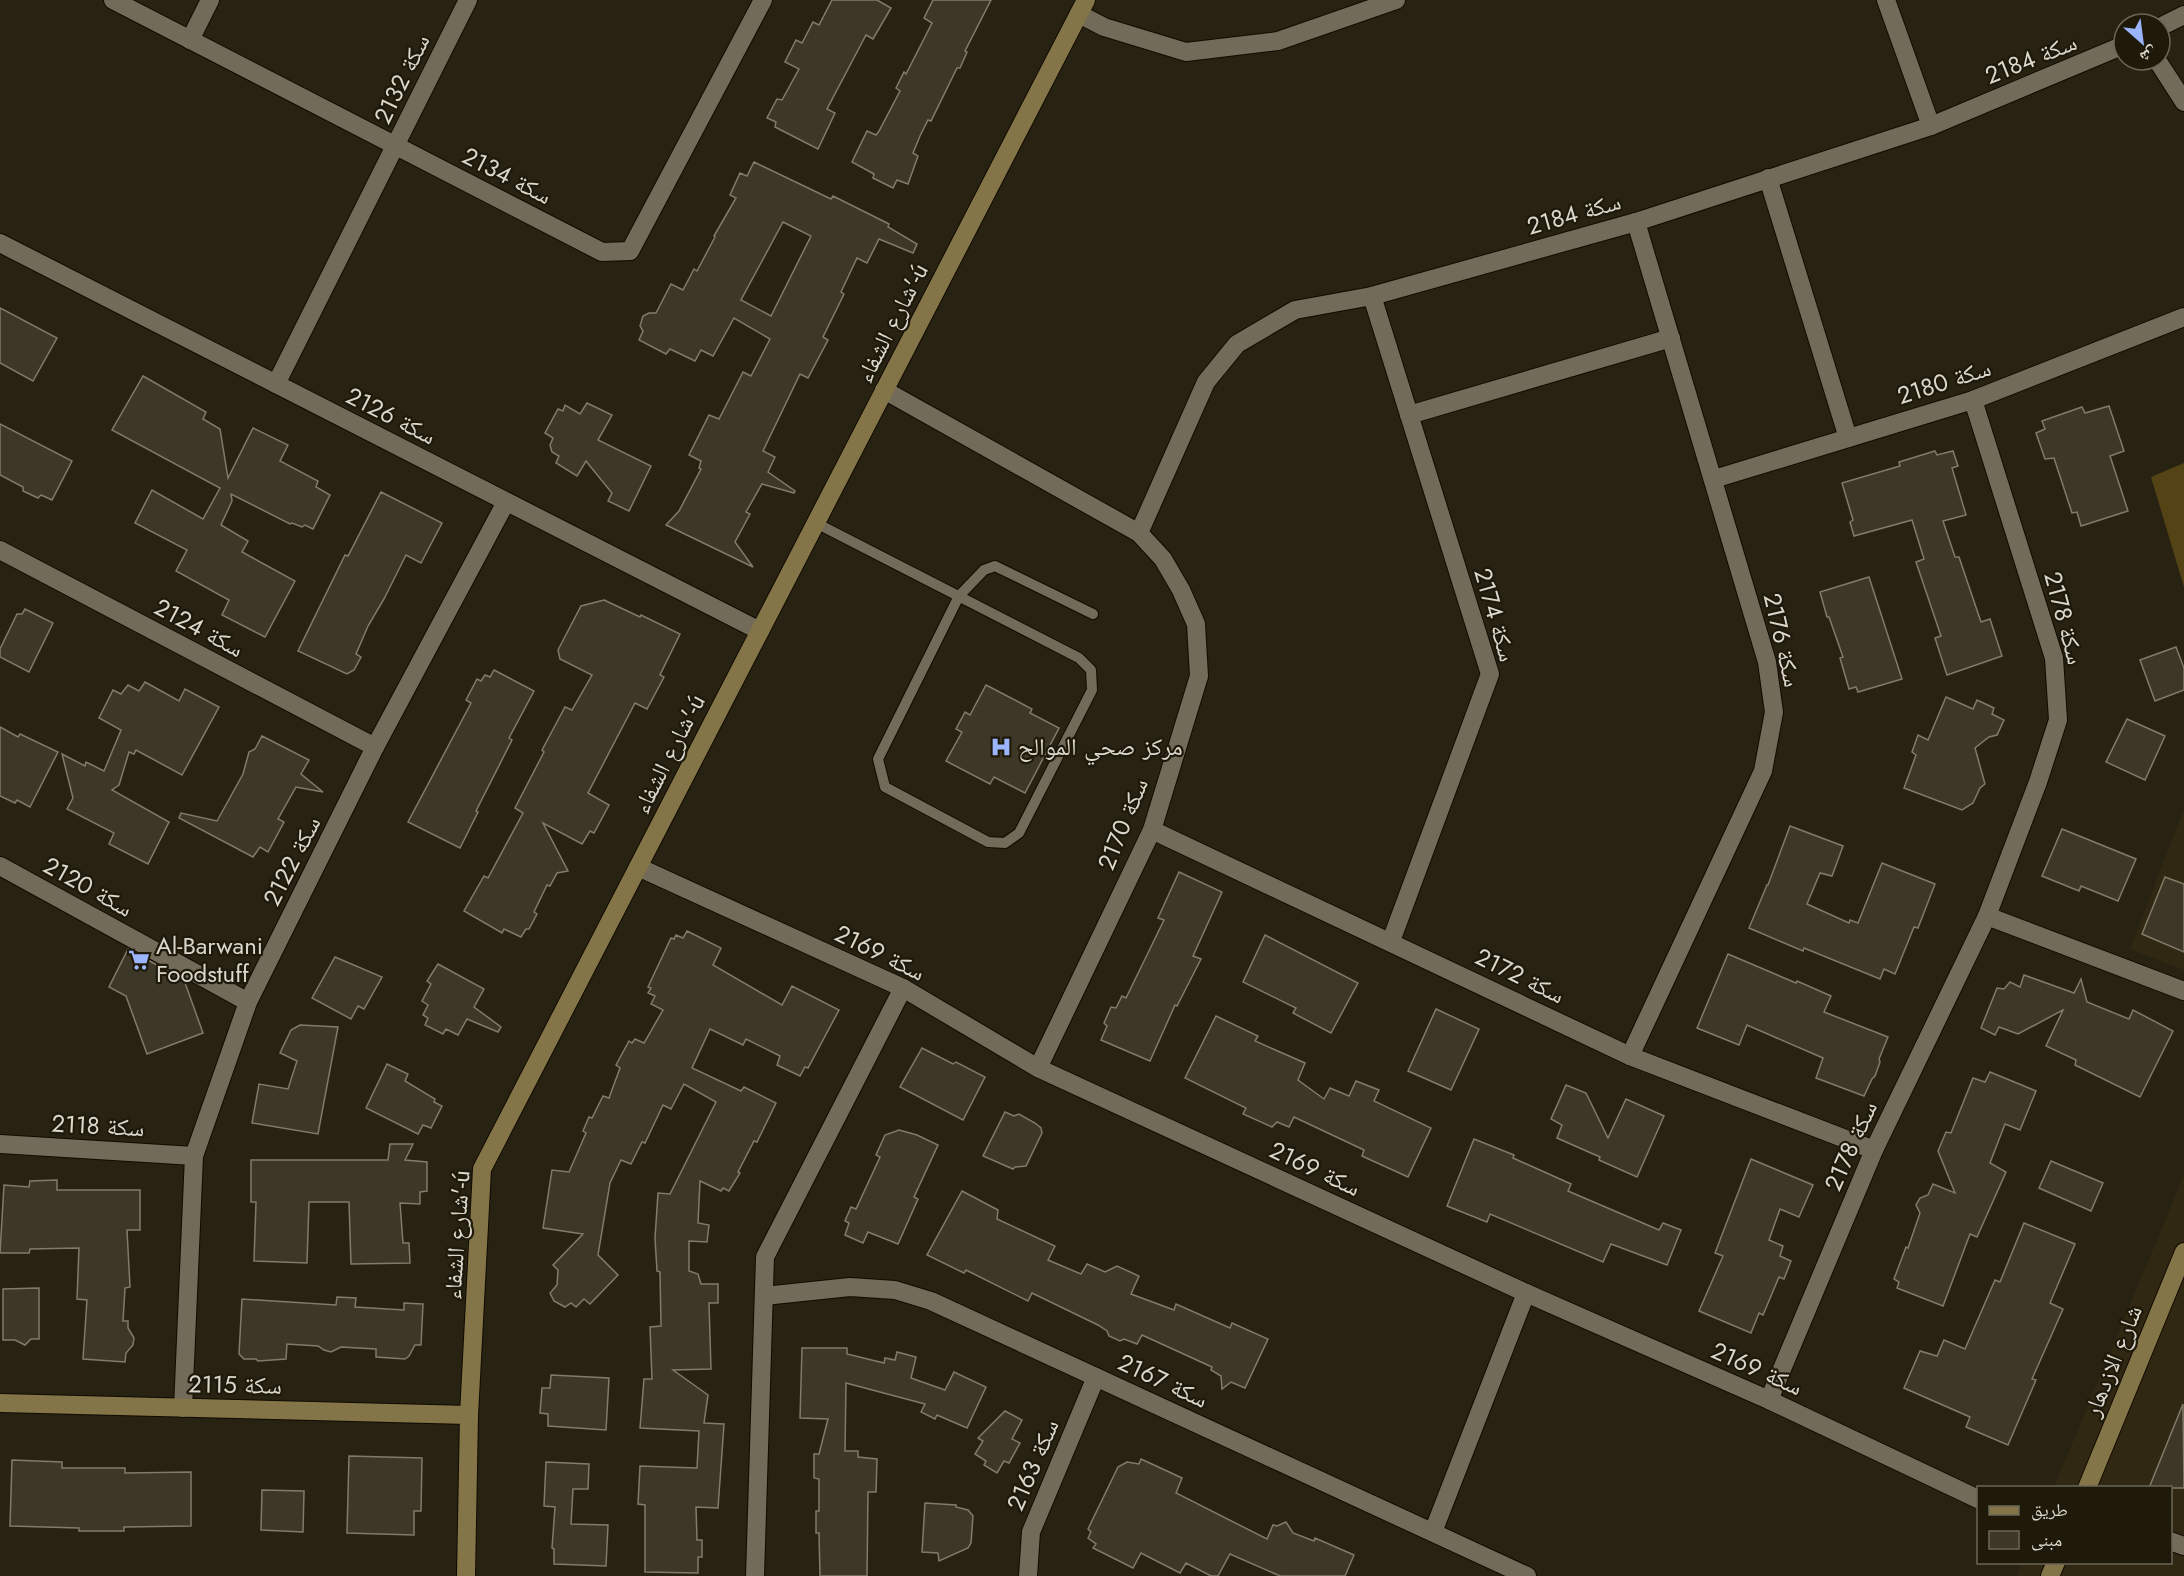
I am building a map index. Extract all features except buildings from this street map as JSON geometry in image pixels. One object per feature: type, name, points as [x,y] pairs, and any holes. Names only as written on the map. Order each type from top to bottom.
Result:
[{"type":"street","name":"سكة 2134","points":[[113,0],[602,252],[630,251],[763,0]]},
{"type":"street","points":[[190,40],[210,0]]},
{"type":"street","name":"سكة 2132","points":[[276,384],[468,0]]},
{"type":"street","points":[[1082,7],[1104,27],[1186,52],[1278,41],[1396,0]]},
{"type":"street","points":[[1886,0],[1931,126]]},
{"type":"street","name":"شارع الشفاء'-ú","points":[[466,1576],[469,1415],[482,1168],[1082,7]]},
{"type":"street","name":"سكة 2184","points":[[1139,533],[1206,382],[1237,344],[1295,310],[1372,296],[1636,222],[1931,126],[2112,50]]},
{"type":"street","points":[[2165,72],[2184,102]]},
{"type":"street","points":[[1768,178],[1848,438]]},
{"type":"street","name":"سكة 2176","points":[[1630,1056],[1763,771],[1773,712],[1767,662],[1636,222]]},
{"type":"street","name":"سكة 2126","points":[[0,243],[760,631]]},
{"type":"street","name":"سكة 2174","points":[[1372,296],[1490,674],[1391,941]]},
{"type":"street","name":"سكة 2180","points":[[1714,479],[1973,400],[2184,317]]},
{"type":"street","points":[[1409,415],[1671,338]]},
{"type":"street","name":"سكة 2170","points":[[884,390],[1139,533],[1163,559],[1196,624],[1199,676],[1152,830],[1038,1068]]},
{"type":"street","name":"سكة 2178","points":[[1769,1400],[1874,1150],[1987,916],[2038,782],[2058,720],[2054,658],[1973,400]]},
{"type":"street","name":"سكة 2122","points":[[183,1408],[194,1156],[248,1002],[375,747],[506,502]]},
{"type":"street","name":"سكة 2124","points":[[0,550],[375,747]]},
{"type":"street","name":"سكة 2172","points":[[1152,830],[1391,941],[1630,1056],[1874,1150]]},
{"type":"street","name":"سكة 2120","points":[[0,866],[248,1002]]},
{"type":"street","name":"سكة 2169","points":[[638,867],[903,988],[1038,1068],[1526,1293],[1769,1400],[1977,1499]]},
{"type":"street","points":[[1987,916],[2184,991]]},
{"type":"street","points":[[755,1576],[765,1257],[903,988]]},
{"type":"street","name":"سكة 2118","points":[[0,1144],[194,1156]]},
{"type":"street","name":"شارع الازدهار","points":[[2087,1486],[2178,1284],[2184,1252]]},
{"type":"street","name":"سكة 2167","points":[[764,1296],[850,1287],[895,1290],[931,1301],[1527,1576]]},
{"type":"street","points":[[1432,1532],[1526,1293]]},
{"type":"street","name":"سكة 2163","points":[[1028,1576],[1031,1532],[1096,1377]]},
{"type":"street","name":"سكة 2115","points":[[0,1403],[469,1415]]},
{"type":"lane","points":[[816,523],[959,596],[1079,658],[1091,670],[1092,690],[1019,833],[1005,843],[988,842],[885,787],[878,759],[959,596],[984,570],[995,566],[1093,614]]},
{"type":"shaded area","points":[[2184,463],[2184,587],[2151,477]]},
{"type":"shaded area","points":[[2184,809],[2184,970],[2130,949]]},
{"type":"shaded area","points":[[2184,1175],[2184,1576],[2017,1576],[2022,1564],[2172,1564],[2172,1486],[2054,1486]]},
{"type":"place","name":"مركز صحي الموالح","points":[[1001,747]]},
{"type":"place","name":"Al-Barwani Foodstuff","points":[[139,960]]}]
